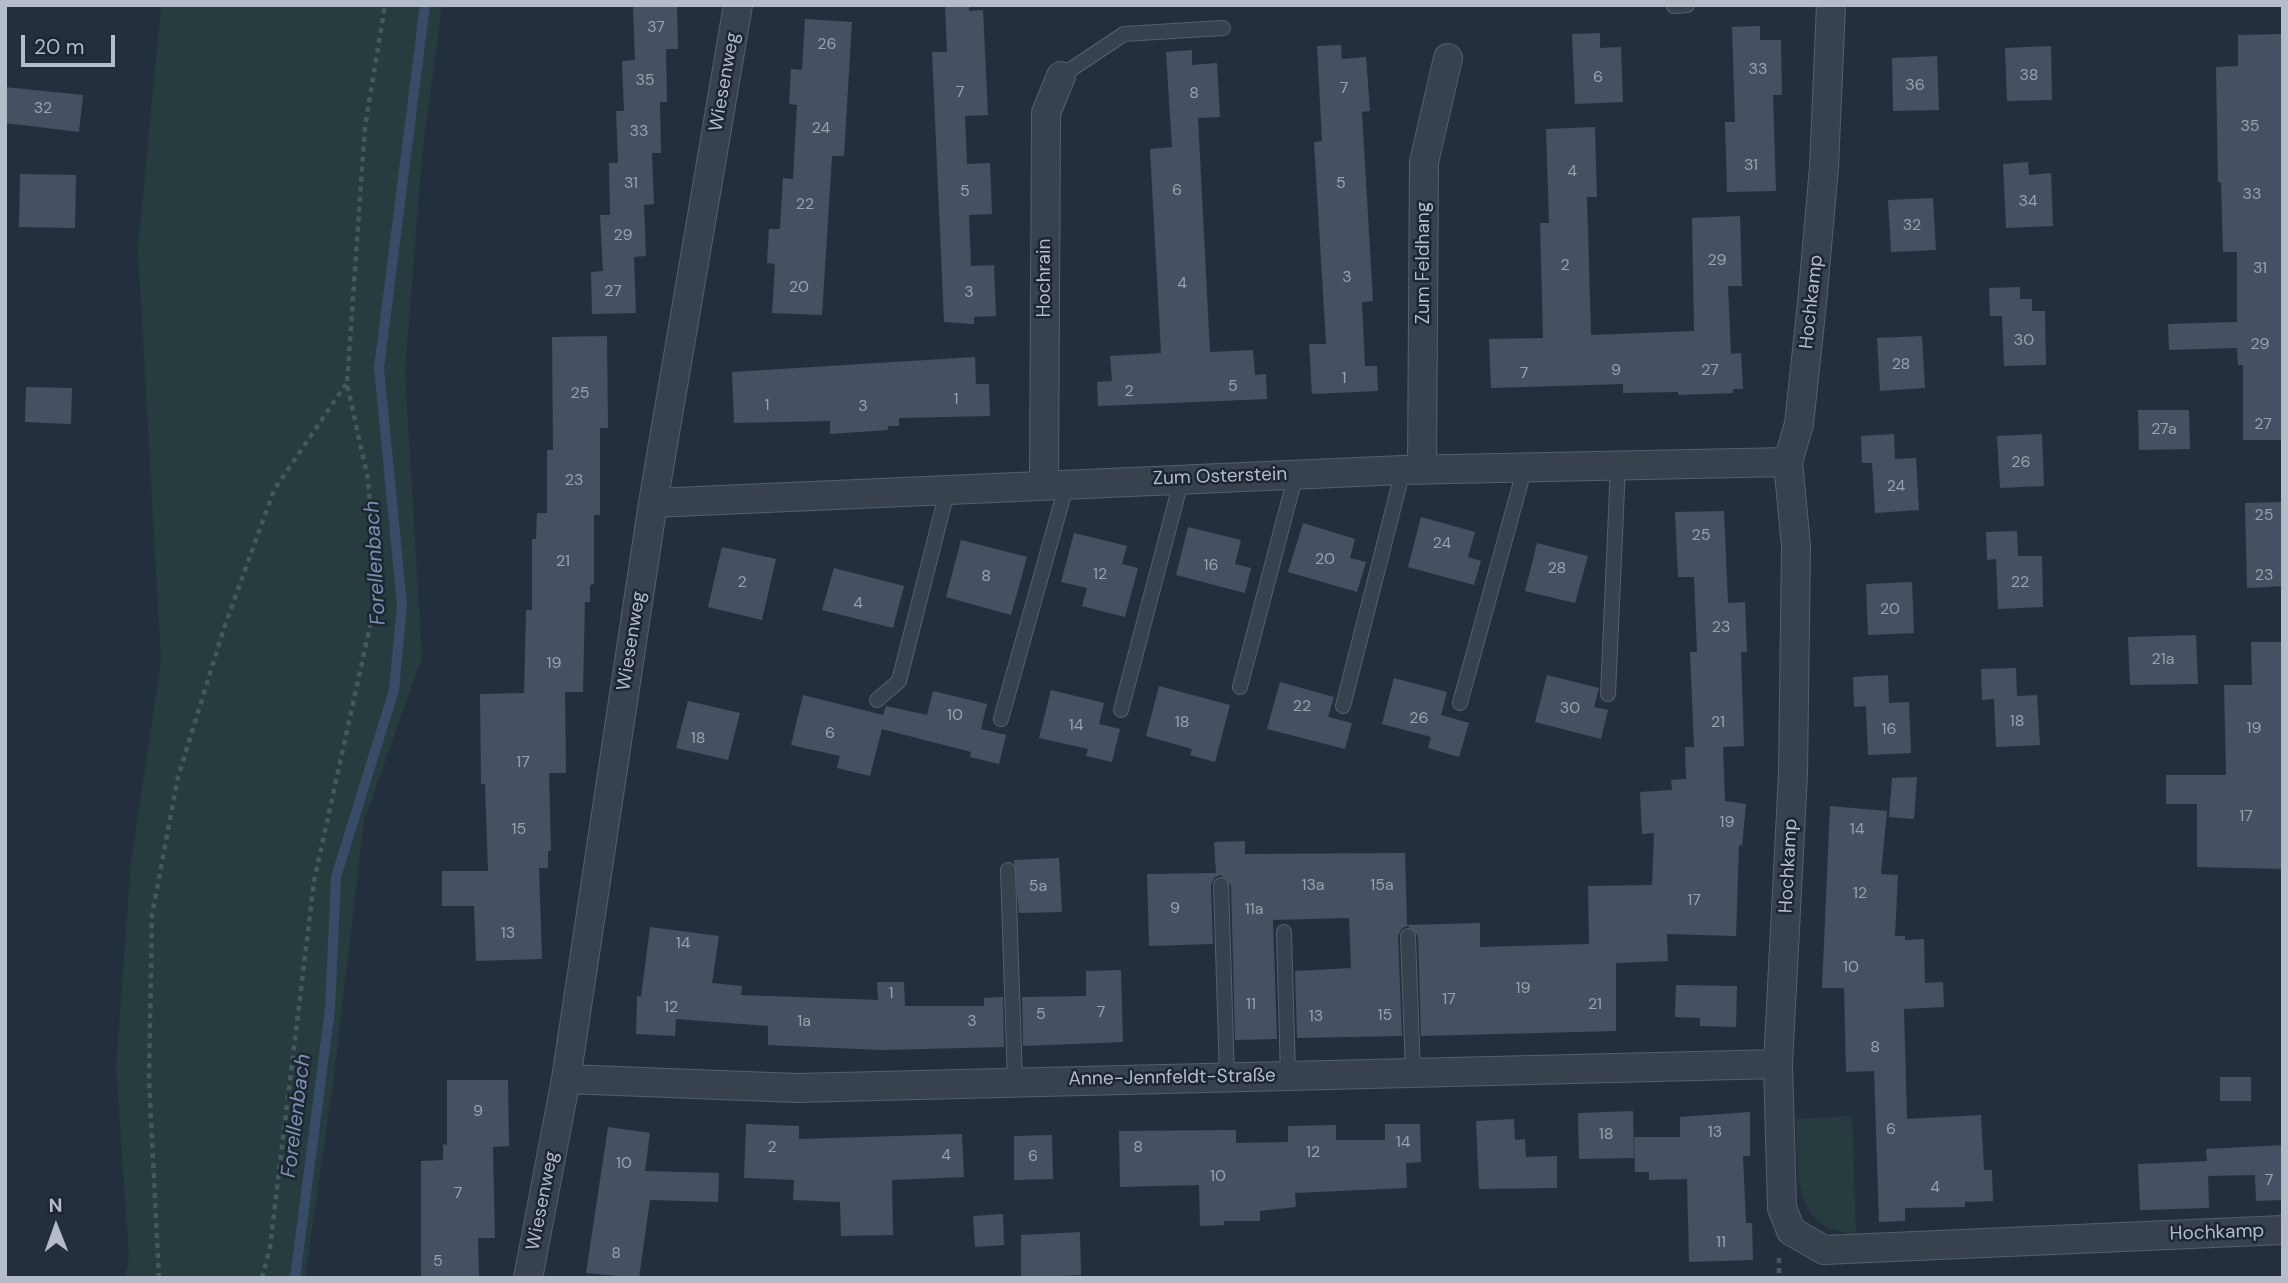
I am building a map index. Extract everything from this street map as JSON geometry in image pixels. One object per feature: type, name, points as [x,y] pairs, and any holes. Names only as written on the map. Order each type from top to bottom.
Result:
[{"type":"street","name":"Wiesenweg","points":[[528,1278],[566,1079],[653,503],[738,5]]},
{"type":"street","name":"Hochkamp","points":[[1831,5],[1824,167],[1812,303],[1799,424],[1788,462],[1796,546],[1794,748],[1778,1064],[1782,1208],[1791,1231],[1824,1250],[2283,1230]]},
{"type":"street","name":"Zum Feldhang","points":[[1413,470],[1424,162],[1448,58]]},
{"type":"street","name":"Hochrain","points":[[1055,483],[1046,113],[1061,76]]},
{"type":"street","name":"Zum Osterstein","points":[[653,503],[1182,478],[1788,462]]},
{"type":"street","name":"Anne-Jennfeldt-Straße","points":[[566,1079],[797,1088],[1778,1064]]},
{"type":"lane","points":[[1674,6],[1688,5]]},
{"type":"lane","points":[[1061,76],[1124,34],[1223,28]]},
{"type":"lane","points":[[1608,694],[1618,466]]},
{"type":"lane","points":[[1460,703],[1525,467]]},
{"type":"lane","points":[[1343,706],[1413,470]]},
{"type":"lane","points":[[1240,687],[1296,474]]},
{"type":"lane","points":[[1121,710],[1182,478]]},
{"type":"lane","points":[[1001,719],[1055,483]]},
{"type":"lane","points":[[877,701],[899,681],[948,488]]},
{"type":"lane","points":[[1008,870],[1015,1082]]},
{"type":"lane","points":[[1221,885],[1227,1077]]},
{"type":"lane","points":[[1284,932],[1288,1076]]},
{"type":"lane","points":[[1408,936],[1413,1073]]},
{"type":"path","points":[[262,1278],[270,1247],[314,881],[377,594],[368,478],[346,384],[365,127],[385,5]]},
{"type":"path","points":[[159,1278],[149,1079],[152,915],[178,777],[224,628],[274,490],[346,384]]},
{"type":"green space","points":[[161,5],[442,5],[422,156],[405,372],[422,657],[364,821],[333,1083],[305,1278],[125,1278],[129,1256],[116,1067],[131,862],[161,661],[138,249]]},
{"type":"green space","points":[[1852,1116],[1856,1234],[1829,1228],[1817,1220],[1802,1195],[1797,1164],[1796,1119]]},
{"type":"building","points":[[945,5],[969,5],[969,11],[983,10],[988,115],[965,116],[967,164],[990,163],[992,214],[969,215],[971,266],[994,265],[996,316],[974,317],[974,324],[944,322],[932,52],[947,52]]},
{"type":"building","points":[[677,6],[678,49],[666,49],[667,102],[660,102],[661,153],[652,153],[654,204],[644,205],[646,256],[634,257],[636,313],[592,314],[591,272],[603,271],[600,215],[610,215],[609,163],[618,163],[616,111],[624,111],[622,61],[635,60],[633,7]]},
{"type":"building","points":[[805,19],[852,22],[844,156],[832,156],[822,315],[772,313],[775,264],[767,263],[769,229],[780,229],[783,178],[793,179],[797,105],[789,104],[791,69],[802,70]]},
{"type":"building","points":[[1760,26],[1760,40],[1781,40],[1782,95],[1773,95],[1776,191],[1727,192],[1725,122],[1735,122],[1732,27]]},
{"type":"building","points":[[1600,33],[1600,48],[1621,47],[1623,102],[1575,104],[1572,34]]},
{"type":"building","points":[[2283,34],[2283,440],[2243,440],[2243,365],[2238,365],[2237,348],[2169,350],[2168,324],[2237,322],[2237,252],[2223,252],[2221,182],[2218,182],[2216,67],[2238,66],[2238,35]]},
{"type":"building","points":[[1341,45],[1342,59],[1366,57],[1370,111],[1362,112],[1373,301],[1362,302],[1365,366],[1377,366],[1378,391],[1312,394],[1309,344],[1326,344],[1314,142],[1322,141],[1317,46]]},
{"type":"building","points":[[2051,46],[2052,100],[2007,101],[2005,48]]},
{"type":"building","points":[[1192,50],[1192,65],[1217,63],[1220,117],[1198,118],[1210,352],[1253,350],[1255,375],[1266,374],[1267,399],[1098,406],[1097,382],[1112,381],[1110,356],[1161,353],[1150,149],[1172,147],[1166,52]]},
{"type":"building","points":[[1937,56],[1939,110],[1893,111],[1892,58]]},
{"type":"building","points":[[5,87],[83,95],[79,132],[5,123]]},
{"type":"building","points":[[1595,127],[1597,197],[1587,197],[1591,335],[1694,331],[1692,218],[1740,216],[1742,286],[1728,286],[1731,354],[1741,353],[1743,389],[1733,389],[1733,393],[1678,395],[1678,392],[1623,393],[1623,384],[1491,388],[1489,339],[1543,338],[1540,223],[1549,223],[1546,129]]},
{"type":"building","points":[[2028,162],[2029,175],[2051,173],[2053,226],[2006,228],[2003,164]]},
{"type":"building","points":[[20,174],[76,175],[75,228],[19,227]]},
{"type":"building","points":[[1933,198],[1936,250],[1891,252],[1888,200]]},
{"type":"building","points":[[2020,287],[2020,299],[2032,299],[2032,311],[2045,311],[2046,365],[2004,366],[2002,316],[1990,316],[1989,288]]},
{"type":"building","points":[[607,336],[608,428],[600,428],[600,515],[594,515],[594,584],[590,585],[590,602],[585,602],[583,692],[565,692],[566,773],[549,773],[551,851],[548,851],[548,868],[539,868],[542,959],[476,961],[474,906],[442,906],[442,871],[488,871],[485,784],[481,784],[480,694],[524,693],[526,610],[532,610],[532,539],[536,539],[537,513],[547,513],[547,450],[553,450],[552,337]]},
{"type":"building","points":[[1922,336],[1925,388],[1880,391],[1877,338]]},
{"type":"building","points":[[975,357],[976,384],[989,384],[990,416],[899,418],[899,426],[888,426],[888,430],[830,434],[830,421],[734,423],[732,372]]},
{"type":"building","points":[[26,387],[72,388],[71,424],[25,422]]},
{"type":"building","points":[[2138,410],[2189,410],[2190,449],[2139,450]]},
{"type":"building","points":[[1894,434],[1895,459],[1916,458],[1919,510],[1875,513],[1872,463],[1862,463],[1861,436]]},
{"type":"building","points":[[2042,434],[2044,486],[2000,488],[1997,436]]},
{"type":"building","points":[[2283,502],[2283,586],[2247,588],[2245,503]]},
{"type":"building","points":[[1724,511],[1728,603],[1745,602],[1747,652],[1741,652],[1744,746],[1723,747],[1725,801],[1746,804],[1742,846],[1739,845],[1736,936],[1667,934],[1668,961],[1616,963],[1616,1031],[1421,1036],[1418,936],[1408,926],[1402,928],[1398,936],[1402,1036],[1297,1038],[1295,971],[1351,968],[1349,918],[1273,920],[1277,1039],[1235,1040],[1231,885],[1221,875],[1215,877],[1211,885],[1213,944],[1149,946],[1147,874],[1216,873],[1214,842],[1245,841],[1245,854],[1405,853],[1407,925],[1480,923],[1480,947],[1589,944],[1588,886],[1652,885],[1654,833],[1642,834],[1640,792],[1672,790],[1671,780],[1686,779],[1685,747],[1694,747],[1690,652],[1697,652],[1694,577],[1678,577],[1675,512]]},
{"type":"building","points":[[1421,517],[1475,532],[1468,557],[1481,561],[1474,585],[1408,567]]},
{"type":"building","points":[[1303,523],[1355,539],[1350,558],[1366,562],[1357,592],[1288,572]]},
{"type":"building","points":[[1188,527],[1241,540],[1235,564],[1251,568],[1245,593],[1176,575]]},
{"type":"building","points":[[2017,531],[2018,556],[2042,556],[2043,607],[1998,609],[1996,559],[1987,560],[1986,532]]},
{"type":"building","points":[[1074,533],[1127,546],[1122,564],[1138,568],[1125,617],[1082,606],[1087,588],[1061,582]]},
{"type":"building","points":[[961,540],[1027,557],[1011,615],[946,597]]},
{"type":"building","points":[[1537,543],[1588,556],[1575,603],[1525,591]]},
{"type":"building","points":[[722,547],[776,559],[762,620],[708,607]]},
{"type":"building","points":[[834,568],[904,586],[893,628],[822,610]]},
{"type":"building","points":[[1912,582],[1914,633],[1868,635],[1866,584]]},
{"type":"building","points":[[2196,635],[2198,684],[2130,685],[2128,637]]},
{"type":"building","points":[[2251,642],[2283,642],[2283,869],[2197,867],[2197,804],[2166,804],[2166,775],[2226,775],[2224,685],[2252,685]]},
{"type":"building","points":[[2016,668],[2017,696],[2037,695],[2040,745],[1996,747],[1994,699],[1982,700],[1981,669]]},
{"type":"building","points":[[1547,675],[1599,688],[1594,707],[1608,710],[1601,739],[1535,722]]},
{"type":"building","points":[[1888,675],[1889,703],[1909,702],[1911,753],[1868,755],[1866,706],[1854,707],[1853,677]]},
{"type":"building","points":[[1394,678],[1447,692],[1441,715],[1469,723],[1459,757],[1428,748],[1431,737],[1382,724]]},
{"type":"building","points":[[1280,682],[1334,697],[1328,717],[1352,723],[1345,749],[1267,729]]},
{"type":"building","points":[[1159,686],[1230,705],[1215,762],[1190,755],[1192,749],[1146,736]]},
{"type":"building","points":[[1051,690],[1104,703],[1099,724],[1120,729],[1112,762],[1086,756],[1088,749],[1039,738]]},
{"type":"building","points":[[933,691],[987,704],[981,729],[1006,735],[999,764],[970,757],[971,752],[882,729],[870,776],[837,768],[840,756],[791,745],[803,695],[883,715],[886,706],[927,715]]},
{"type":"building","points":[[688,701],[740,713],[728,760],[676,748]]},
{"type":"building","points":[[1917,777],[1914,819],[1889,817],[1892,778]]},
{"type":"building","points":[[1830,806],[1887,811],[1881,874],[1898,875],[1895,936],[1905,936],[1905,940],[1924,939],[1925,983],[1943,982],[1944,1007],[1904,1009],[1907,1119],[1981,1115],[1984,1170],[1992,1170],[1993,1201],[1965,1202],[1965,1207],[1905,1208],[1905,1221],[1879,1222],[1874,1071],[1846,1072],[1844,988],[1822,988]]},
{"type":"building","points":[[1059,858],[1062,912],[1019,913],[1014,860]]},
{"type":"building","points":[[650,927],[719,936],[712,983],[742,986],[741,995],[878,1000],[877,982],[904,982],[905,1006],[984,1006],[984,998],[1003,997],[1004,1047],[882,1050],[768,1045],[768,1026],[676,1019],[675,1036],[636,1034],[637,996],[641,997]]},
{"type":"building","points":[[1121,970],[1123,1042],[1023,1046],[1022,997],[1086,996],[1086,971]]},
{"type":"building","points":[[1676,985],[1737,986],[1736,1027],[1700,1026],[1700,1018],[1675,1017]]},
{"type":"building","points":[[2220,1077],[2251,1077],[2251,1101],[2220,1101]]},
{"type":"building","points":[[447,1080],[508,1080],[509,1146],[493,1147],[495,1238],[478,1238],[479,1278],[421,1278],[421,1161],[443,1160],[443,1144],[447,1145]]},
{"type":"building","points":[[1633,1111],[1634,1158],[1579,1159],[1578,1113]]},
{"type":"building","points":[[1750,1112],[1750,1156],[1743,1156],[1746,1223],[1752,1223],[1753,1260],[1689,1262],[1687,1179],[1649,1180],[1649,1172],[1635,1172],[1634,1137],[1680,1137],[1680,1117]]},
{"type":"building","points":[[1514,1119],[1515,1140],[1525,1139],[1526,1157],[1557,1156],[1557,1188],[1479,1189],[1476,1121]]},
{"type":"building","points":[[746,1124],[799,1126],[799,1139],[962,1134],[964,1177],[892,1180],[893,1235],[841,1236],[840,1202],[793,1200],[794,1180],[744,1178]]},
{"type":"building","points":[[1385,1124],[1420,1124],[1421,1162],[1406,1163],[1407,1188],[1295,1193],[1296,1207],[1260,1211],[1260,1221],[1224,1221],[1224,1225],[1200,1226],[1199,1185],[1120,1187],[1119,1131],[1236,1130],[1236,1143],[1288,1142],[1288,1126],[1336,1125],[1336,1140],[1385,1140]]},
{"type":"building","points":[[608,1127],[650,1133],[645,1171],[719,1173],[718,1202],[650,1200],[639,1278],[586,1273]]},
{"type":"building","points":[[1052,1135],[1053,1179],[1014,1180],[1014,1136]]},
{"type":"building","points":[[2283,1145],[2283,1200],[2256,1201],[2255,1175],[2208,1176],[2209,1208],[2140,1210],[2138,1164],[2207,1161],[2206,1149]]},
{"type":"building","points":[[1003,1214],[1004,1245],[975,1247],[973,1216]]},
{"type":"building","points":[[1080,1232],[1081,1275],[1021,1278],[1021,1235]]},
{"type":"waterway","name":"Forellenbach","points":[[295,1278],[330,1009],[336,877],[394,690],[402,605],[379,368],[425,5]]}]
